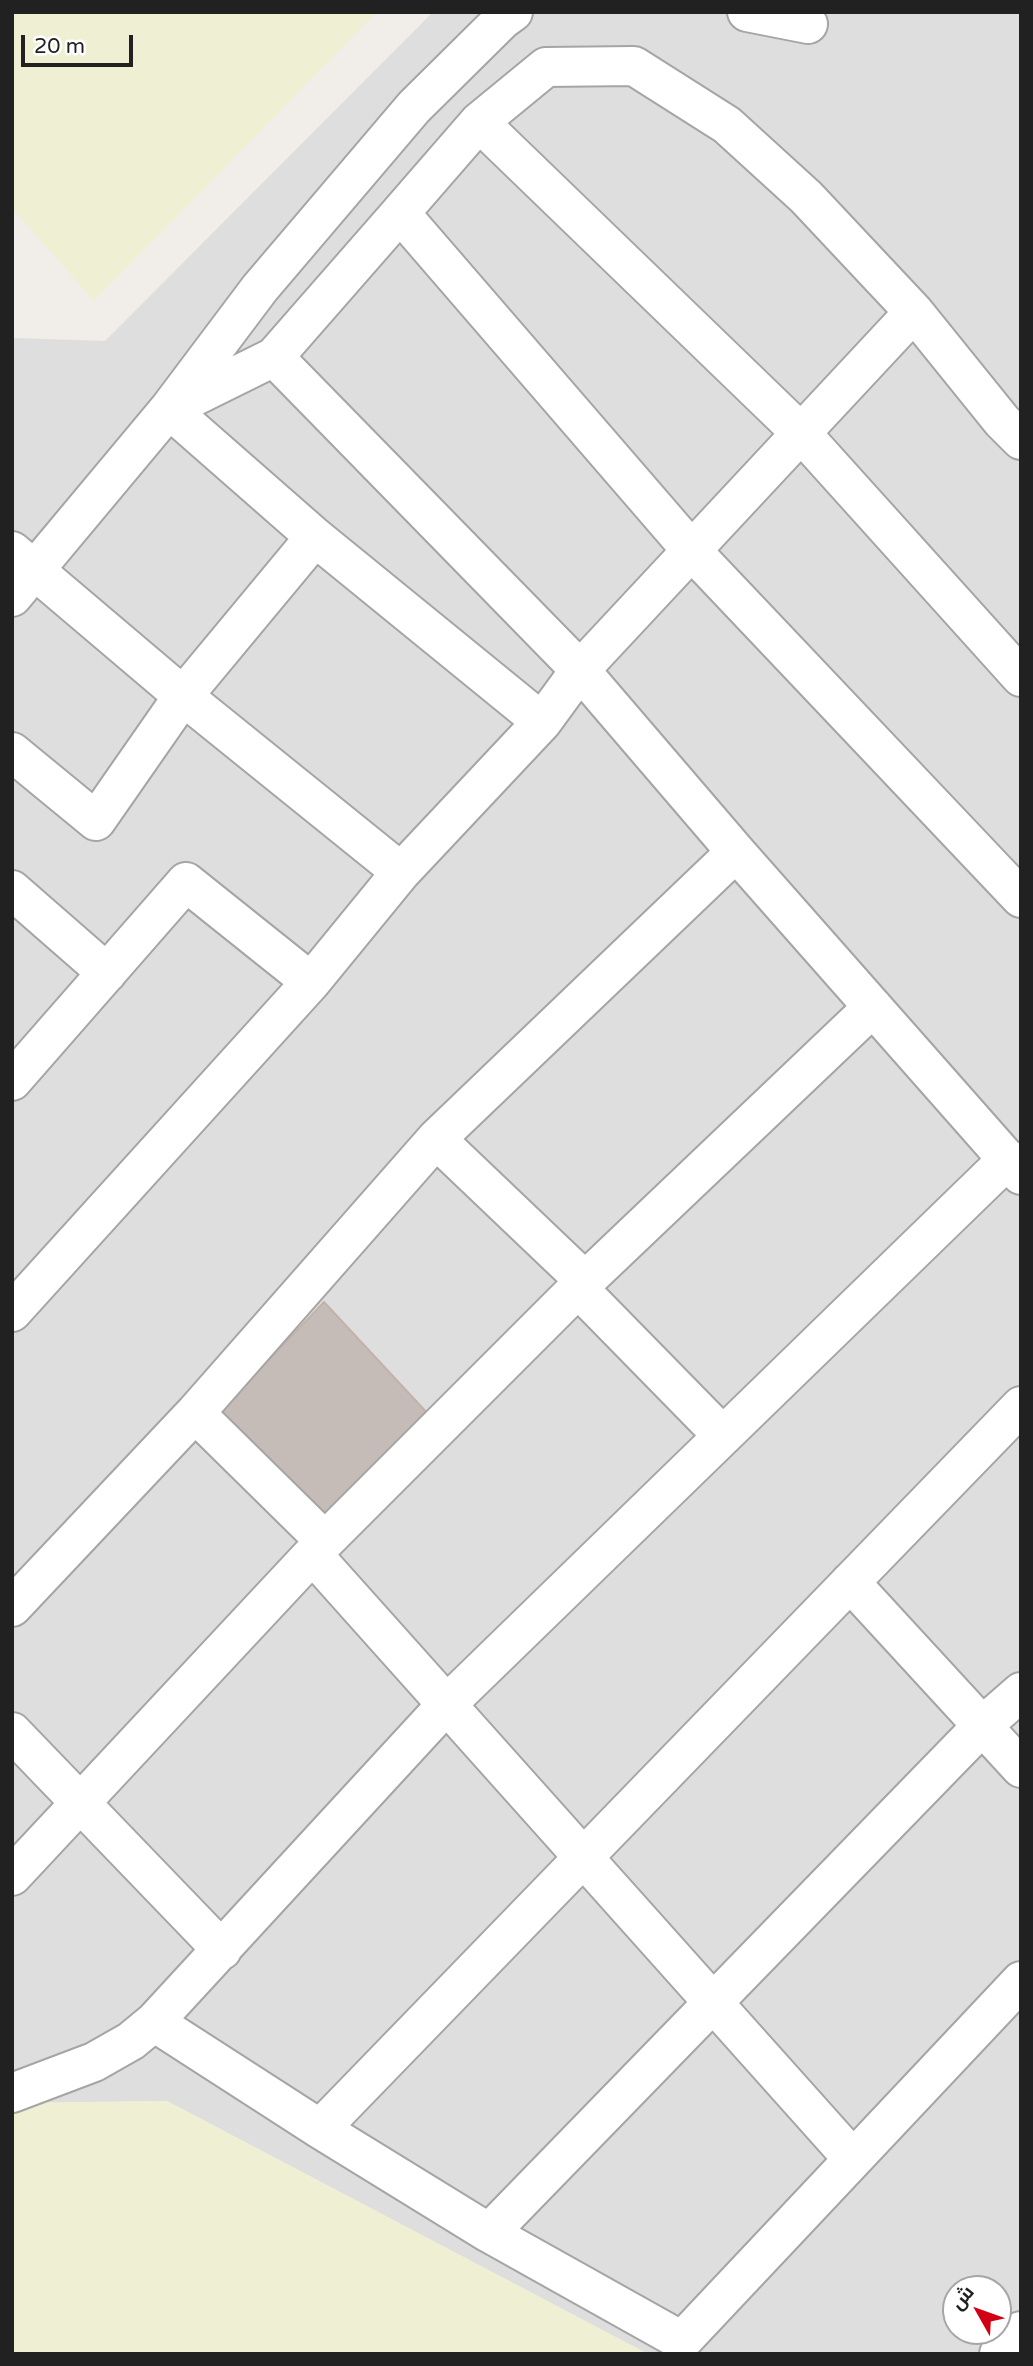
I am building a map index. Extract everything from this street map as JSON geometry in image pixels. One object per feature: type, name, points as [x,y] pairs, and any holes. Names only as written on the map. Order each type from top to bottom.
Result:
[{"type":"street","points":[[401,872],[183,696],[19,573],[169,409],[260,288],[405,118],[513,12]]},
{"type":"street","points":[[747,12],[808,24]]},
{"type":"street","points":[[169,409],[274,357],[479,122],[546,66],[634,66],[727,125],[806,197],[914,312],[1002,421],[1021,440]]},
{"type":"street","points":[[479,122],[802,434],[1021,677]]},
{"type":"street","points":[[400,213],[692,551],[1021,898]]},
{"type":"street","points":[[12,1312],[311,982],[401,872],[542,722],[580,670],[914,312]]},
{"type":"street","points":[[12,2093],[93,2062],[131,2041],[154,2022],[446,1705],[723,1436],[1014,1167],[736,852],[580,670],[274,357]]},
{"type":"street","points":[[169,409],[315,537],[542,722]]},
{"type":"street","points":[[12,752],[96,821],[183,696],[315,537]]},
{"type":"street","points":[[12,1606],[195,1413],[436,1139],[736,852]]},
{"type":"street","points":[[20,1058],[107,972],[186,882],[311,982]]},
{"type":"street","points":[[12,890],[107,972]]},
{"type":"street","points":[[12,1876],[319,1548],[581,1284],[873,1007]]},
{"type":"street","points":[[436,1139],[581,1284],[723,1436]]},
{"type":"street","points":[[320,2129],[1021,1406]]},
{"type":"street","points":[[195,1413],[319,1548],[446,1705],[853,2159]]},
{"type":"street","points":[[850,1583],[1021,1768]]},
{"type":"street","points":[[489,2233],[982,1726],[1021,1692]]},
{"type":"street","points":[[12,1732],[222,1950]]},
{"type":"street","points":[[154,2022],[489,2233],[682,2341],[1021,1981]]},
{"type":"street","points":[[999,2354],[1021,2330]]},
{"type":"shaded area","points":[[433,12],[1021,12],[1021,2354],[648,2354],[167,2101],[12,2103],[12,338],[105,341]]},
{"type":"green space","points":[[12,12],[377,12],[94,301],[12,208]]},
{"type":"green space","points":[[167,2101],[648,2354],[12,2354],[12,2103]]},
{"type":"building","points":[[324,1302],[430,1416],[318,1521],[210,1421]]}]
